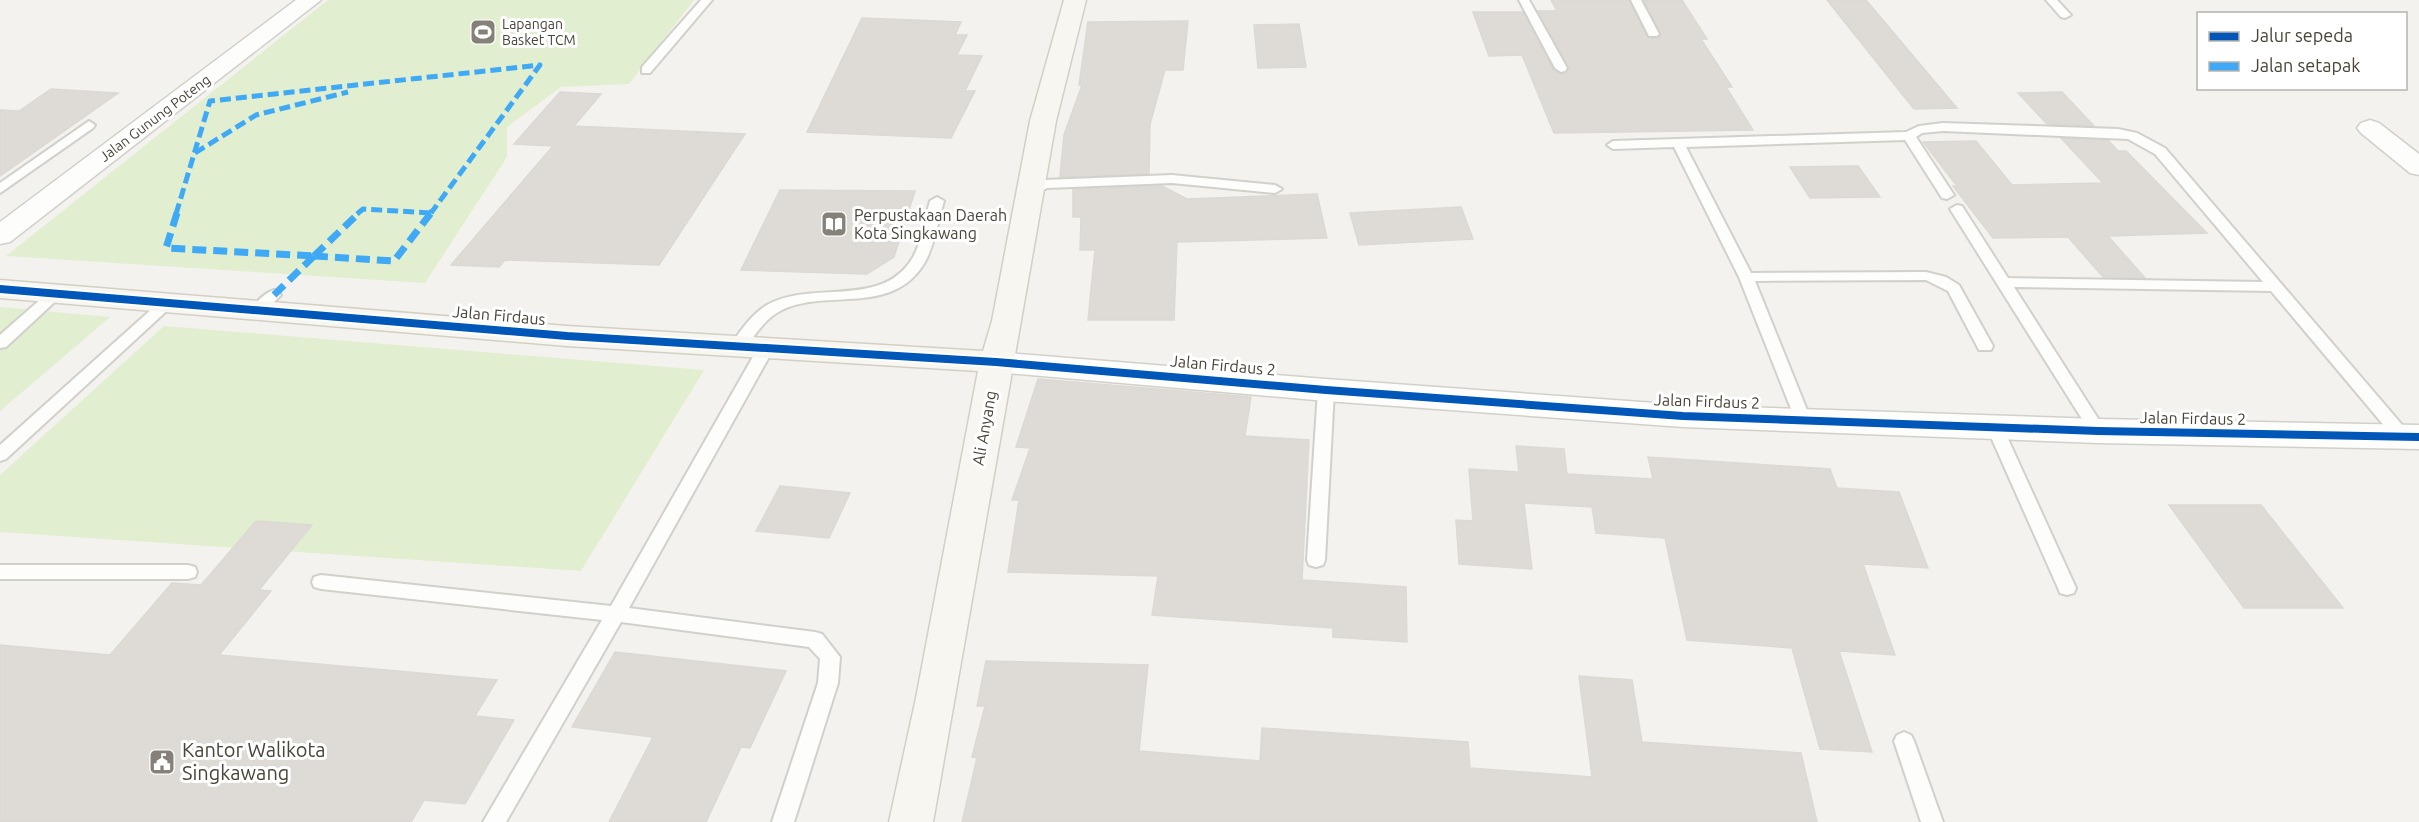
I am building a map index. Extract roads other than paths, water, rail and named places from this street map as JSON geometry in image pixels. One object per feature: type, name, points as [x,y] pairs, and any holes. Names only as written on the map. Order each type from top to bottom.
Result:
[{"type":"street","name":"Jalan Gunung Poteng","points":[[0,236],[310,0]]},
{"type":"street","name":"Ali Anyang","points":[[910,822],[936,698],[996,362],[1007,321],[1043,121],[1075,0]]},
{"type":"street","points":[[2370,128],[2419,167]]},
{"type":"street","name":"Jalan Firdaus","points":[[0,289],[168,302],[267,302],[567,336],[996,362]]},
{"type":"street","name":"Jalan Firdaus 2","points":[[996,362],[1326,390],[1683,416],[2098,431],[2411,437]]},
{"type":"lane","points":[[646,70],[708,0]]},
{"type":"lane","points":[[1524,0],[1561,68]]},
{"type":"lane","points":[[1636,0],[1653,34]]},
{"type":"lane","points":[[2051,0],[2065,15]]},
{"type":"lane","points":[[0,189],[89,125]]},
{"type":"lane","points":[[1613,145],[1909,136],[1919,130],[1943,127],[2118,133],[2132,136],[2160,152],[2411,437]]},
{"type":"lane","points":[[1909,136],[1947,195]]},
{"type":"lane","points":[[1678,143],[1746,277],[1803,420]]},
{"type":"lane","points":[[1030,193],[1044,184],[1172,179],[1275,189]]},
{"type":"lane","points":[[494,822],[616,614],[752,347],[763,314],[780,305],[815,296],[870,294],[903,279],[917,262],[938,201]]},
{"type":"lane","points":[[1957,209],[2098,431]]},
{"type":"lane","points":[[1746,277],[1926,276],[1941,280],[1954,288],[1984,346]]},
{"type":"lane","points":[[2004,282],[2277,287]]},
{"type":"lane","points":[[0,343],[56,294]]},
{"type":"lane","points":[[0,455],[168,302]]},
{"type":"lane","points":[[1316,560],[1326,390]]},
{"type":"lane","points":[[1995,428],[2067,588]]},
{"type":"lane","points":[[0,572],[188,572]]},
{"type":"lane","points":[[321,582],[616,614],[815,640],[830,657],[828,683],[783,822]]},
{"type":"lane","points":[[1904,741],[1932,822]]},
{"type":"place","name":"Lapangan Basket TCM","points":[[483,32]]},
{"type":"place","name":"Perpustakaan Daerah Kota Singkawang","points":[[834,224]]},
{"type":"place","name":"Kantor Walikota Singkawang","points":[[162,762]]}]
